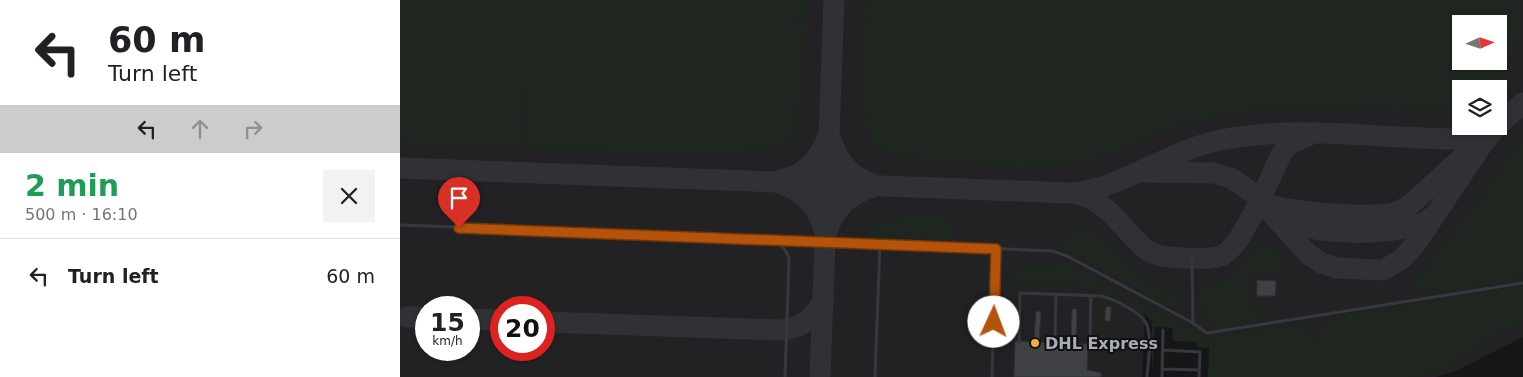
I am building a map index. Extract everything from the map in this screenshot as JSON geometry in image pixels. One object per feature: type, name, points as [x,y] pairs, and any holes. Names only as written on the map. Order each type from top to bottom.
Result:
[{"type":"lane","points":[[400,225],[768,238],[1052,251],[1061,253],[1193,323],[1207,333],[1523,283]]},
{"type":"lane","points":[[768,238],[780,243],[786,250],[789,259],[785,377]]},
{"type":"lane","points":[[875,377],[880,243]]},
{"type":"lane","points":[[992,377],[996,249]]},
{"type":"lane","points":[[1192,258],[1193,323]]},
{"type":"lane","points":[[1019,342],[1020,293],[1091,295],[1113,299],[1146,322],[1148,336],[1147,377]]},
{"type":"lane","points":[[1055,335],[1056,294]]},
{"type":"lane","points":[[1090,337],[1091,295]]},
{"type":"lane","points":[[1162,377],[1163,330]]},
{"type":"lane","points":[[1163,350],[1200,352],[1199,377]]},
{"type":"lane","points":[[1162,369],[1199,370]]},
{"type":"shaded area","points":[[400,0],[1523,0],[1523,337],[1454,372],[1436,377],[1271,377],[1145,312],[1142,377],[400,377]]},
{"type":"shaded area","points":[[400,0],[805,0],[806,16],[792,18],[793,20],[806,18],[806,29],[800,100],[792,134],[785,142],[770,149],[710,154],[523,149],[526,84],[522,83],[519,149],[406,145],[400,139]]},
{"type":"shaded area","points":[[867,0],[1518,0],[1519,12],[1516,47],[1508,67],[1508,15],[1452,15],[1452,70],[1506,70],[1501,80],[1452,80],[1452,106],[1411,111],[1309,108],[1258,110],[1219,116],[1181,126],[1107,156],[1066,165],[1045,167],[1002,167],[914,158],[888,152],[874,143],[865,121],[862,66],[864,21],[876,22],[877,20],[864,18]]},
{"type":"shaded area","points":[[1523,141],[1523,276],[1513,278],[1513,281],[1432,294],[1424,295],[1418,292],[1415,286],[1417,279]]},
{"type":"shaded area","points":[[948,214],[953,227],[953,240],[863,238],[880,224],[890,220],[901,217]]},
{"type":"shaded area","points":[[1083,225],[1121,254],[1141,278],[1178,295],[1181,300],[1180,306],[1170,307],[1059,246]]},
{"type":"shaded area","points":[[1265,243],[1279,251],[1284,265],[1275,274],[1249,272],[1248,305],[1264,307],[1265,316],[1253,318],[1252,321],[1215,328],[1207,326],[1200,294],[1202,288],[1233,276],[1258,245]]},
{"type":"shaded area","points":[[1060,259],[1205,338],[1299,324],[1308,328],[1314,339],[1322,338],[1321,330],[1326,321],[1339,316],[1523,286],[1523,323],[1506,330],[1445,368],[1414,377],[1208,377],[1209,348],[1197,347],[1196,342],[1173,341],[1172,328],[1155,327],[1152,377],[1152,322],[1139,308],[1124,298],[1107,292],[1070,286],[1015,286],[1014,337],[1009,337],[1009,333],[1013,333],[1013,330],[1009,330],[1010,307],[1014,307],[1014,304],[1010,304],[1011,281],[1015,281],[1015,278],[1011,278],[1011,265],[1054,266]]},
{"type":"shaded area","points":[[1103,300],[1109,303],[1106,307],[1105,336],[1110,338],[1108,344],[1102,335],[1099,324],[1099,302]]},
{"type":"building","points":[[1257,280],[1276,281],[1275,296],[1257,296]]},
{"type":"building","points":[[1106,307],[1111,307],[1110,321],[1105,321]]},
{"type":"building","name":"DHL Express","points":[[1072,309],[1077,309],[1076,344],[1088,344],[1087,370],[1101,373],[1101,377],[1014,377],[1015,341],[1034,342],[1036,311],[1041,312],[1039,342],[1071,344]]},
{"type":"taxiway","points":[[820,377],[834,0]]},
{"type":"taxiway","points":[[1507,117],[1523,103]]},
{"type":"taxiway","points":[[400,168],[1071,193],[1091,190],[1110,184],[1202,145],[1251,135],[1313,133],[1437,139],[1468,139],[1481,135]]},
{"type":"taxiway","points":[[1143,172],[1213,173],[1231,178],[1253,193],[1308,254],[1321,263],[1337,268],[1383,270],[1402,259],[1417,242],[1490,135]]},
{"type":"taxiway","points":[[1074,193],[1104,207],[1142,246],[1152,253],[1173,257],[1219,257],[1231,249],[1248,224],[1282,153],[1291,143],[1308,136]]},
{"type":"taxiway","points":[[781,180],[797,175],[810,166],[820,153],[827,139]]},
{"type":"taxiway","points":[[831,139],[837,154],[846,167],[858,177],[873,184]]},
{"type":"taxiway","points":[[1262,201],[1286,209],[1323,213],[1361,215],[1391,213],[1410,205],[1468,152]]},
{"type":"taxiway","points":[[781,184],[796,190],[808,200],[818,214],[824,229]]},
{"type":"taxiway","points":[[828,229],[835,214],[845,202],[858,193],[873,187]]},
{"type":"taxiway","points":[[1277,216],[1306,227],[1355,232],[1374,232],[1409,227],[1423,223],[1433,216]]},
{"type":"taxiway","points":[[555,322],[782,330],[802,324],[812,316],[824,299]]},
{"type":"taxiway","points":[[406,317],[415,317]]},
{"type":"taxiway","points":[[480,319],[490,320]]},
{"type":"place","name":"DHL Express","points":[[1035,343]]},
{"type":"route","points":[[459,228],[636,233],[996,249],[994,322]]}]
